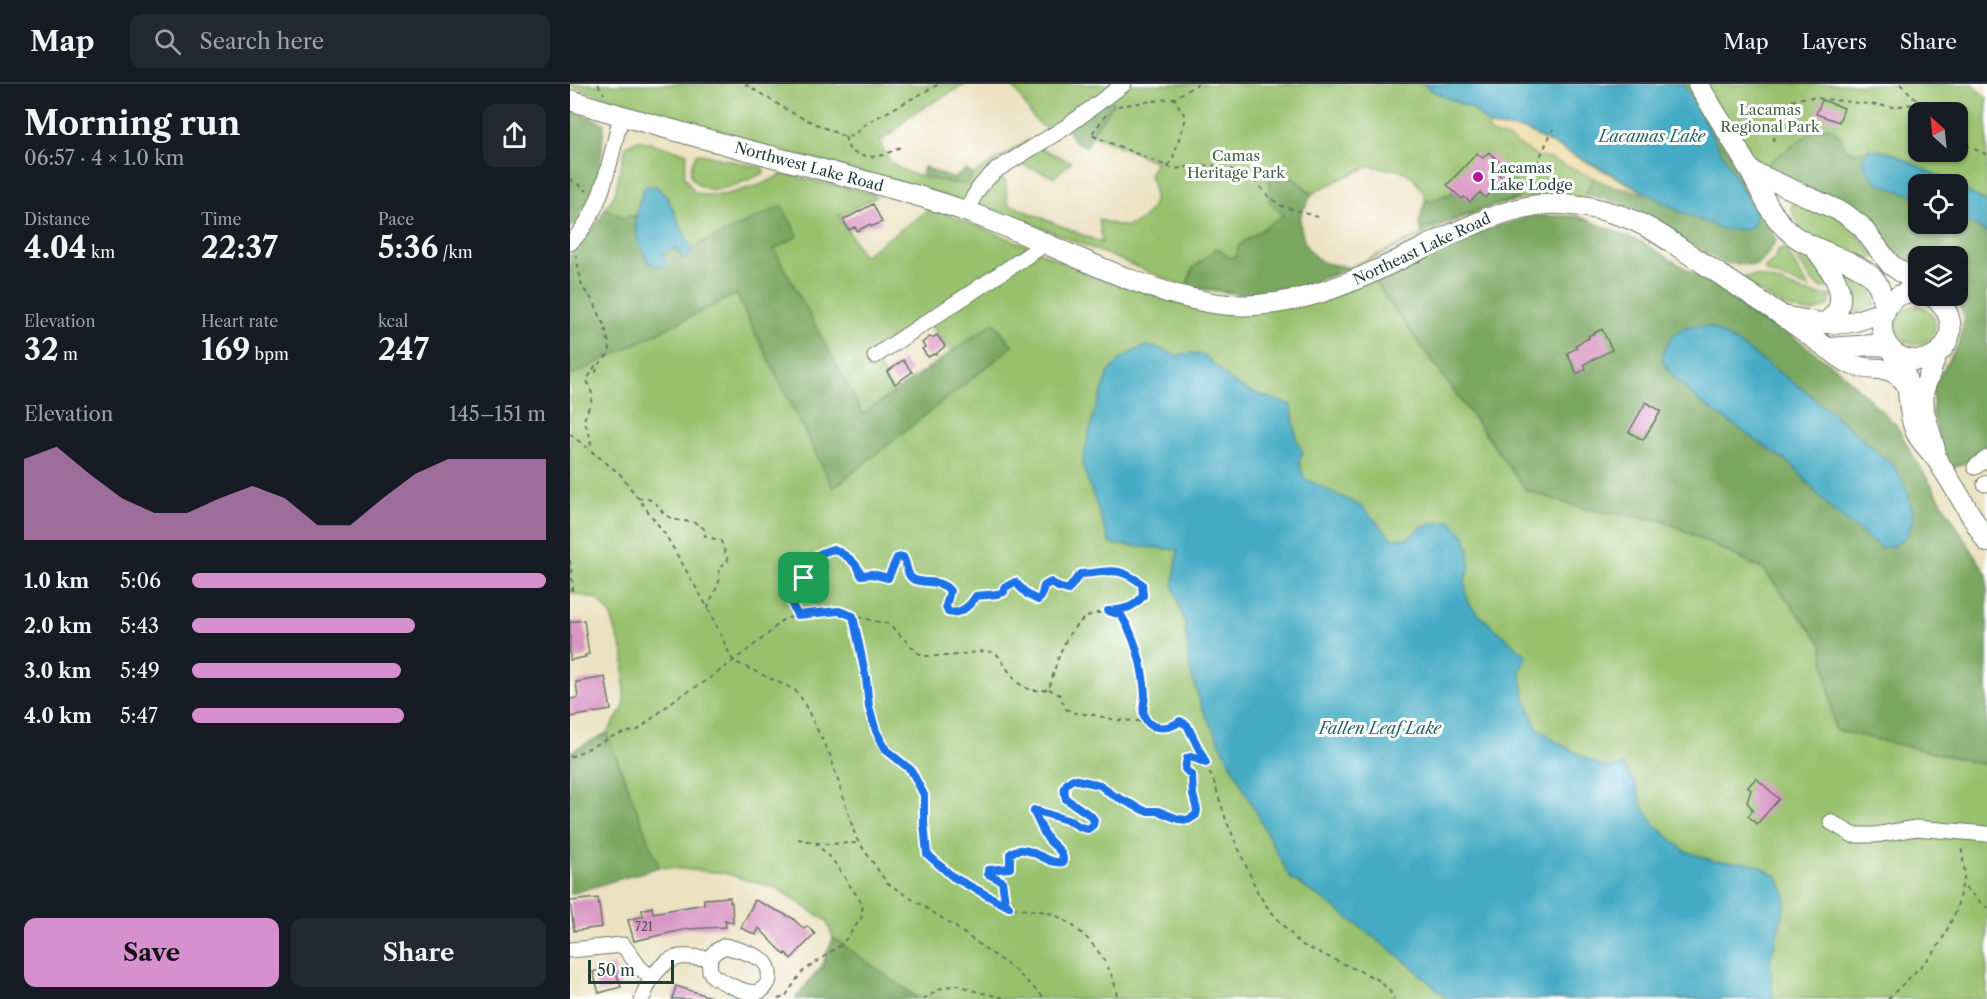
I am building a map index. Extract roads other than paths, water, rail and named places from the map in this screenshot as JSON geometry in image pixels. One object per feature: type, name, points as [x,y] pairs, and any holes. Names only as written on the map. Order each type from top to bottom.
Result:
[{"type":"main road","points":[[1698,84],[1750,171],[1773,216],[1793,235],[1815,248],[1857,266],[1873,277],[1878,285],[1885,312]]},
{"type":"main road","name":"Northwest Lake Road","points":[[570,100],[621,116],[856,178],[968,212],[1045,244]]},
{"type":"main road","points":[[1750,171],[1844,213],[1861,226],[1890,264],[1908,277]]},
{"type":"main road","name":"Northeast Lake Road","points":[[1045,244],[1129,279],[1184,297],[1217,304],[1249,305],[1308,297],[1342,286],[1480,221],[1503,213],[1540,205],[1594,208],[1652,229],[1783,315],[1852,364],[1890,370],[1901,377],[1908,387]]},
{"type":"main road","points":[[1815,248],[1832,274],[1839,292],[1838,308],[1825,323]]},
{"type":"main road","points":[[1908,293],[1889,304],[1881,326],[1882,333],[1903,364],[1915,430],[1938,460],[1987,542]]},
{"type":"main road","points":[[1938,460],[1924,411],[1923,392],[1937,353],[1947,341],[1951,326],[1944,306]]},
{"type":"main road","name":"Northeast Lake Road","points":[[1783,315],[1825,323],[1855,321],[1885,312]]},
{"type":"main road","points":[[1828,348],[1873,345],[1891,349],[1900,356],[1915,360],[1923,360],[1937,353]]},
{"type":"street","points":[[968,212],[976,192],[989,176],[1110,100],[1124,84]]},
{"type":"street","points":[[575,248],[578,236],[594,213],[621,116]]},
{"type":"street","points":[[875,356],[1045,244]]},
{"type":"street","points":[[1831,822],[1853,836],[1875,836],[1916,828],[1987,834]]},
{"type":"street","points":[[570,950],[622,945],[640,968],[652,978]]},
{"type":"street","points":[[642,999],[652,978],[660,968],[674,959],[709,958]]},
{"type":"water","name":"Lacamas Lake","points":[[1424,84],[1683,84],[1756,214],[1755,222],[1752,227],[1744,230],[1722,229],[1681,212],[1525,130],[1490,126],[1471,108],[1434,92]]},
{"type":"water","points":[[1871,149],[1892,153],[1934,174],[1908,174],[1908,194],[1883,185],[1876,180],[1865,167],[1863,157]]},
{"type":"water","points":[[646,186],[656,186],[668,199],[691,248],[691,254],[684,259],[676,248],[662,253],[667,265],[662,267],[649,263],[641,249],[637,234],[637,212],[642,192]]},
{"type":"water","points":[[1968,192],[1987,202],[1987,233],[1968,222]]},
{"type":"water","points":[[1688,326],[1709,326],[1739,344],[1808,393],[1895,467],[1908,493],[1914,516],[1907,536],[1893,546],[1881,548],[1832,510],[1792,465],[1699,401],[1670,373],[1662,358],[1670,338]]},
{"type":"water","name":"Fallen Leaf Lake","points":[[1145,346],[1158,348],[1178,356],[1189,353],[1204,356],[1229,380],[1242,388],[1291,405],[1297,441],[1303,452],[1299,462],[1304,478],[1362,507],[1393,539],[1408,538],[1433,523],[1451,521],[1465,536],[1469,550],[1470,566],[1465,581],[1467,601],[1477,613],[1527,656],[1520,672],[1526,701],[1537,727],[1555,741],[1602,767],[1623,766],[1635,783],[1644,809],[1657,827],[1685,851],[1714,861],[1753,863],[1777,876],[1787,898],[1770,962],[1773,999],[1448,999],[1405,961],[1323,899],[1290,878],[1202,708],[1190,670],[1185,624],[1173,585],[1178,550],[1110,544],[1082,464],[1093,417],[1109,372],[1124,356]]},
{"type":"place","name":"Lacamas Lake Lodge","points":[[1478,177]]},
{"type":"park label","name":"Lacamas Regional Park","points":[[1770,118]]},
{"type":"park label","name":"Camas Heritage Park","points":[[1236,164]]}]
